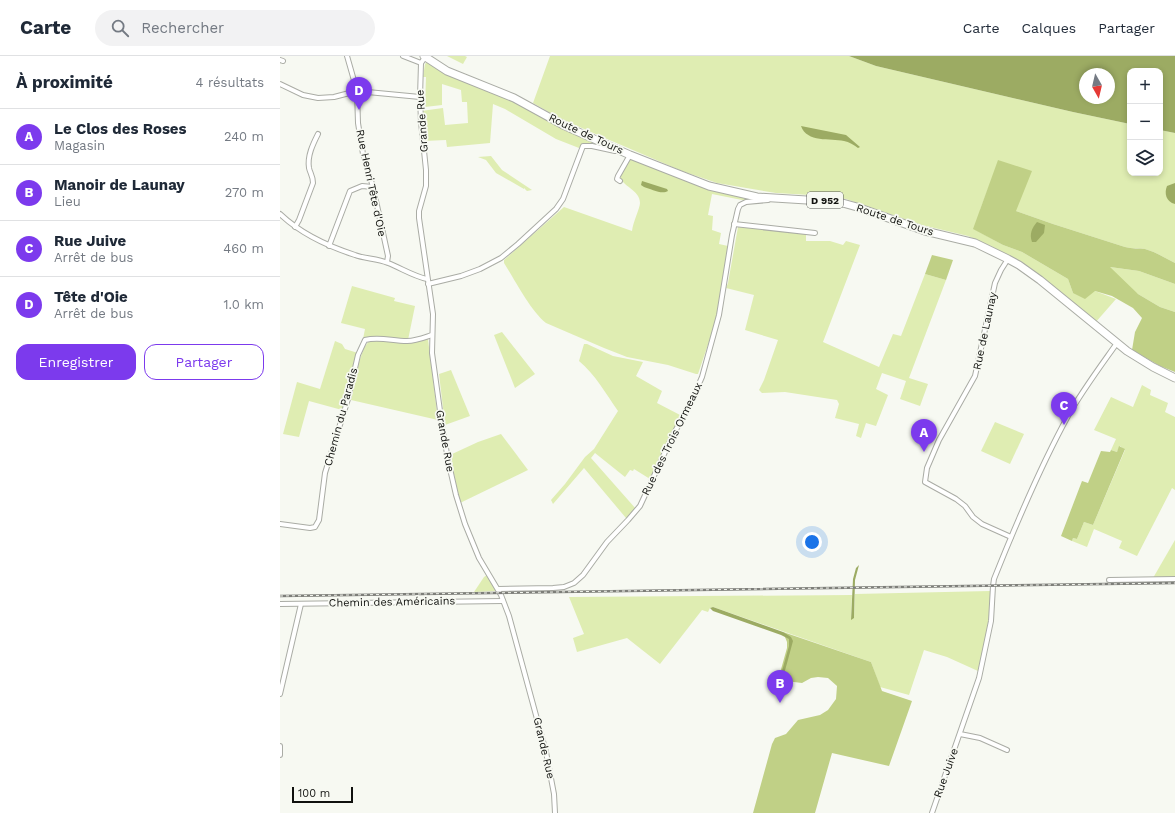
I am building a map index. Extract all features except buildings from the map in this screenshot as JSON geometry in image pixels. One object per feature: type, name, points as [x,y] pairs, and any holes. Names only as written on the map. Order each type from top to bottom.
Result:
[{"type":"main road","name":"Route de Tours","points":[[425,58],[514,98],[564,126],[630,155],[709,186],[741,194],[769,198],[839,202],[926,231],[975,243],[1008,259],[1040,280],[1127,351],[1175,378]]},
{"type":"street","name":"Rue Henri Tête d'Oie","points":[[347,56],[356,92],[360,140],[373,187],[388,256],[387,262]]},
{"type":"street","points":[[403,56],[425,58]]},
{"type":"street","name":"Grande Rue","points":[[425,58],[420,97],[426,186],[418,218],[433,314],[432,353],[448,460],[456,495],[479,558],[498,589],[512,625],[546,752],[556,813]]},
{"type":"street","points":[[280,84],[303,95],[318,98],[334,97],[356,92],[420,97]]},
{"type":"street","points":[[295,227],[313,183],[313,177],[309,168],[310,154],[318,134]]},
{"type":"street","points":[[280,214],[295,227],[329,246],[356,256],[387,262],[428,282],[461,276],[480,269],[501,258],[556,209],[563,199],[583,146],[592,146],[615,151],[619,150]]},
{"type":"street","points":[[620,181],[617,178],[630,155]]},
{"type":"street","points":[[329,246],[350,191],[362,186],[373,187]]},
{"type":"street","name":"Rue des Trois Ormeaux","points":[[498,589],[553,588],[564,587],[574,583],[583,575],[607,542],[640,506],[702,377],[718,320],[734,224],[738,209],[746,202],[768,201],[769,198]]},
{"type":"street","points":[[734,224],[815,233]]},
{"type":"street","name":"Rue de Launay","points":[[1008,259],[995,283],[975,376],[939,440],[927,468],[924,482],[956,498],[965,506],[973,517],[982,524],[1011,537]]},
{"type":"street","name":"Chemin du Paradis","points":[[280,524],[310,528],[315,527],[319,520],[325,474],[348,399],[358,355],[365,340],[381,338],[407,341],[419,340],[432,335]]},
{"type":"street","name":"Rue Juive","points":[[932,813],[979,678],[990,628],[994,579],[1045,460],[1083,392],[1117,343]]},
{"type":"street","points":[[1109,580],[1175,579]]},
{"type":"street","name":"Chemin des Américains","points":[[280,604],[503,601]]},
{"type":"street","points":[[280,694],[301,604]]},
{"type":"street","name":"Rue Juive","points":[[960,734],[980,738],[1007,750]]},
{"type":"street","points":[[280,746],[280,756]]},
{"type":"shaded area","points":[[447,56],[465,56],[467,57],[463,64]]},
{"type":"shaded area","points":[[550,56],[849,56],[876,66],[1127,123],[1127,176],[1163,176],[1163,131],[1175,133],[1175,263],[1149,250],[1125,247],[1016,211],[999,160],[980,210],[1110,267],[1139,271],[1175,284],[1175,312],[1160,307],[1138,294],[974,229],[1003,245],[1022,252],[1068,279],[1073,293],[1095,291],[1116,299],[1095,323],[1044,279],[993,247],[968,236],[922,225],[846,199],[827,196],[776,193],[717,183],[682,171],[600,136],[559,118],[533,103]]},
{"type":"shaded area","points":[[849,56],[1175,56],[1175,133],[1163,131],[1163,68],[1127,68],[1127,123],[876,66]]},
{"type":"shaded area","points":[[427,62],[507,97],[610,149],[587,144],[582,144],[579,148],[556,139],[505,109],[493,104],[490,143],[447,147],[446,140],[424,141],[421,111],[443,108],[445,125],[468,123],[467,102],[462,102],[461,90],[442,84],[442,105],[425,107],[426,77],[423,77],[425,64]]},
{"type":"shaded area","points":[[801,126],[846,135],[860,147],[858,148],[844,141],[820,139],[808,135]]},
{"type":"shaded area","points":[[491,156],[502,170],[532,190],[527,191],[496,173],[486,160],[478,157]]},
{"type":"shaded area","points":[[631,159],[678,178],[725,193],[758,200],[742,200],[712,194],[708,215],[713,216],[712,230],[721,233],[719,244],[728,246],[716,321],[698,374],[668,365],[627,357],[546,323],[534,311],[504,263],[504,260],[564,207],[632,231],[640,205],[639,198],[637,194],[621,179],[620,175],[626,163]]},
{"type":"shaded area","points":[[998,160],[1032,171],[1016,211],[1125,247],[1149,250],[1175,263],[1175,284],[1139,271],[1110,267],[1138,294],[1160,307],[1175,312],[1175,372],[1160,366],[1132,350],[1135,332],[1142,318],[1133,308],[1112,296],[1095,291],[1085,299],[1073,293],[1068,279],[1022,252],[1003,245],[973,229]]},
{"type":"shaded area","points":[[642,181],[667,189],[668,191],[660,192],[644,187],[641,185]]},
{"type":"shaded area","points":[[1175,183],[1175,204],[1166,197],[1166,191],[1167,186]]},
{"type":"shaded area","points":[[1037,222],[1045,225],[1044,233],[1036,242],[1032,242],[1032,231]]},
{"type":"shaded area","points":[[738,227],[806,234],[806,241],[830,241],[843,245],[846,241],[860,245],[823,342],[879,367],[893,334],[901,336],[925,274],[946,280],[909,378],[928,384],[920,406],[900,399],[906,381],[882,373],[876,389],[888,395],[876,426],[866,423],[861,438],[856,436],[859,424],[835,418],[839,404],[837,400],[785,392],[762,393],[759,390],[778,340],[745,330],[754,295],[726,288]]},
{"type":"shaded area","points":[[932,255],[953,260],[946,280],[925,274]]},
{"type":"shaded area","points":[[352,286],[395,298],[394,301],[415,306],[408,340],[373,336],[363,339],[365,329],[341,323]]},
{"type":"shaded area","points":[[502,332],[535,374],[515,388],[494,335]]},
{"type":"shaded area","points":[[428,339],[438,420],[351,400],[360,359],[366,345],[370,341],[410,342]]},
{"type":"shaded area","points":[[335,341],[342,344],[345,349],[358,353],[342,410],[309,401],[299,437],[283,434],[297,382],[320,389]]},
{"type":"shaded area","points":[[584,344],[613,356],[643,362],[636,376],[662,391],[657,403],[682,416],[650,479],[634,469],[633,471],[630,470],[625,477],[595,453],[591,458],[636,509],[626,518],[584,468],[553,504],[551,500],[585,457],[594,449],[618,411],[595,378],[579,361]]},
{"type":"shaded area","points":[[451,370],[470,416],[445,425],[439,374]]},
{"type":"shaded area","points":[[1142,385],[1151,390],[1150,395],[1168,403],[1165,412],[1175,417],[1175,490],[1172,488],[1137,556],[1119,548],[1122,541],[1094,529],[1087,547],[1072,541],[1073,538],[1077,539],[1084,522],[1093,525],[1125,450],[1120,446],[1117,452],[1111,450],[1116,439],[1094,430],[1111,397],[1133,407]]},
{"type":"shaded area","points":[[995,422],[1024,434],[1010,464],[981,451]]},
{"type":"shaded area","points":[[501,434],[528,470],[460,503],[450,455],[478,442]]},
{"type":"shaded area","points":[[1119,446],[1125,449],[1093,525],[1084,522],[1077,539],[1073,538],[1072,541],[1061,536],[1082,481],[1088,483],[1101,451],[1110,452],[1111,450],[1117,452]]},
{"type":"shaded area","points":[[1175,540],[1175,578],[1153,578]]},
{"type":"shaded area","points":[[859,565],[855,580],[854,618],[851,620],[853,579],[856,568]]},
{"type":"shaded area","points":[[487,575],[496,591],[474,592],[484,577]]},
{"type":"shaded area","points":[[990,591],[985,642],[978,671],[947,657],[924,650],[909,695],[880,687],[871,662],[713,607],[710,608],[708,612],[702,610],[660,664],[627,638],[577,652],[573,638],[584,634],[569,597],[852,595],[851,618],[854,618],[855,594]]},
{"type":"shaded area","points":[[713,607],[783,632],[791,637],[793,641],[783,678],[780,678],[789,646],[789,639],[713,611],[710,608]]},
{"type":"shaded area","points":[[783,632],[871,662],[882,691],[912,701],[889,766],[832,753],[815,813],[753,813],[775,738],[786,734],[798,720],[820,715],[828,710],[836,699],[837,686],[828,678],[811,678],[802,683],[778,680],[787,648],[787,642]]},
{"type":"railway","points":[[280,596],[1175,583]]},
{"type":"place","name":"Tête d'Oie","points":[[359,110]]},
{"type":"place","name":"Rue Juive","points":[[1064,425]]},
{"type":"place","name":"Le Clos des Roses","points":[[924,452]]},
{"type":"place","name":"Manoir de Launay","points":[[780,703]]}]
